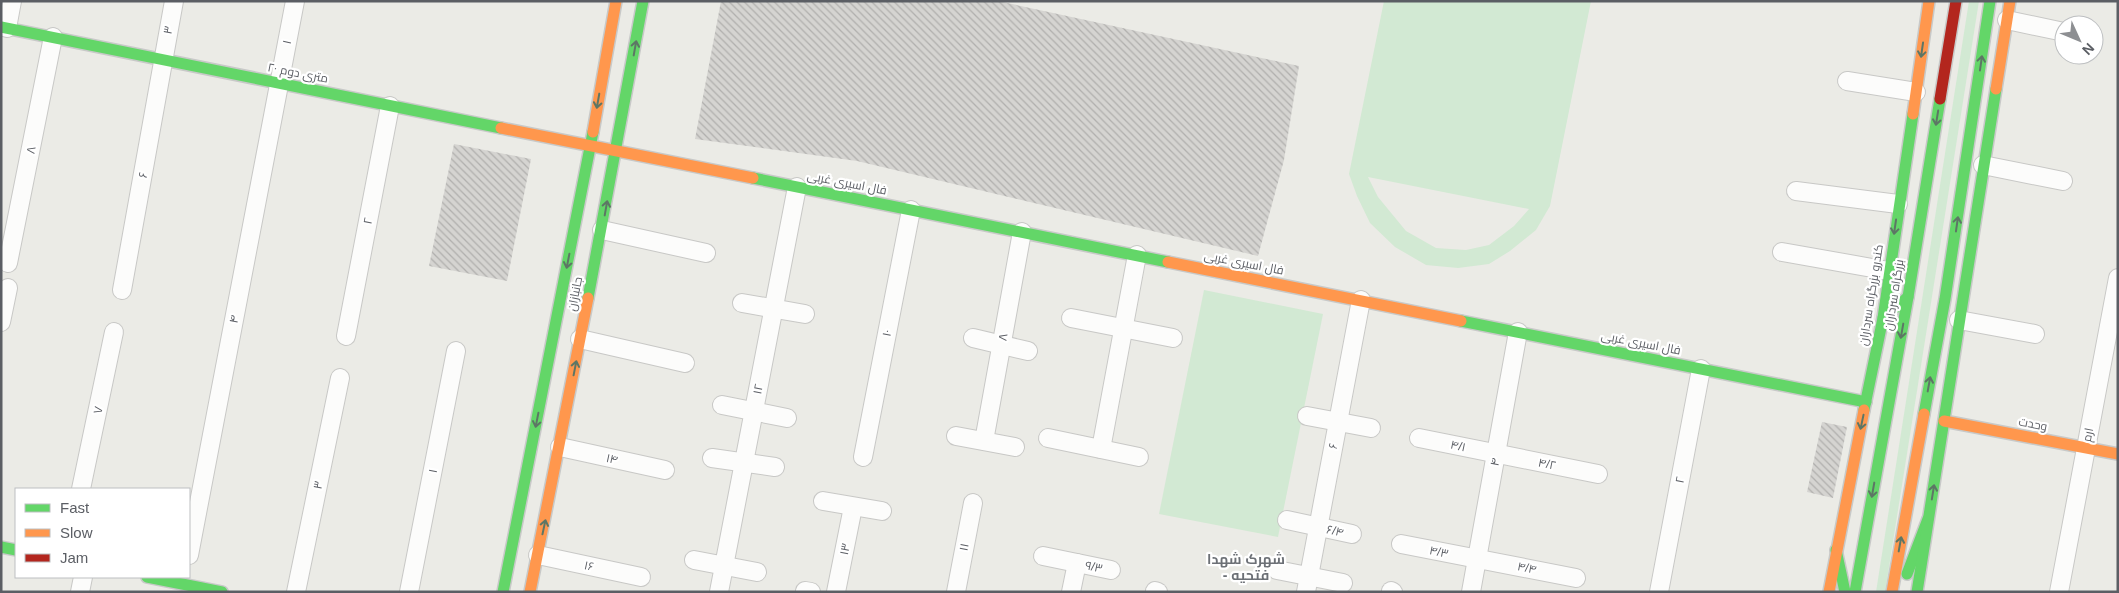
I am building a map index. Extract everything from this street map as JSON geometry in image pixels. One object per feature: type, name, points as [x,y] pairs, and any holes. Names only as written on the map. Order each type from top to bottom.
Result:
[{"type":"main road","name":"جانبازان","points":[[503,592],[590,147],[616,1]]},
{"type":"main road","name":"جانبازان","points":[[530,592],[602,230],[643,1]]},
{"type":"main road","name":"کندرو بزرگراه سرداران","points":[[1829,592],[1883,318],[1898,204],[1929,1]]},
{"type":"main road","name":"بزرگراه سرداران","points":[[1855,592],[1908,297],[1956,1]]},
{"type":"main road","points":[[1892,592],[1952,255],[1990,1]]},
{"type":"main road","points":[[1917,592],[2010,1]]},
{"type":"main road","name":"۲۰ متری دوم","points":[[4,28],[590,147]]},
{"type":"main road","name":"فال اسیری غربی","points":[[590,147],[1866,402]]},
{"type":"main road","points":[[1952,255],[1956,340]]},
{"type":"main road","points":[[1890,266],[1910,284]]},
{"type":"main road","points":[[1883,318],[1908,297]]},
{"type":"main road","name":"وحدت","points":[[1944,421],[2118,454]]},
{"type":"main road","points":[[1900,592],[1928,519]]},
{"type":"main road","points":[[1,548],[15,550]]},
{"type":"main road","points":[[1836,550],[1845,592]]},
{"type":"main road","points":[[152,578],[222,592]]},
{"type":"street","points":[[4,28],[12,1]]},
{"type":"street","name":"۳","points":[[163,60],[174,1]]},
{"type":"street","name":"۱","points":[[279,83],[295,1]]},
{"type":"street","points":[[2007,20],[2054,30]]},
{"type":"street","name":"۸","points":[[8,264],[53,37]]},
{"type":"street","name":"۶","points":[[122,290],[163,60]]},
{"type":"street","points":[[1847,81],[1916,92]]},
{"type":"street","name":"۴","points":[[190,550],[279,83]]},
{"type":"street","name":"۲","points":[[346,336],[390,106]]},
{"type":"street","points":[[1983,165],[2063,181]]},
{"type":"street","name":"۱۲","points":[[719,592],[797,187]]},
{"type":"street","points":[[1796,191],[1898,204]]},
{"type":"street","name":"۱۰","points":[[863,457],[911,210]]},
{"type":"street","points":[[602,230],[706,253]]},
{"type":"street","name":"۸","points":[[984,441],[1022,232]]},
{"type":"street","points":[[1782,252],[1890,266]]},
{"type":"street","points":[[1101,449],[1137,255]]},
{"type":"street","name":"ارم","points":[[2059,592],[2118,278]]},
{"type":"street","points":[[1,322],[8,288]]},
{"type":"street","name":"۶","points":[[1307,584],[1361,300]]},
{"type":"street","points":[[742,303],[805,314]]},
{"type":"street","points":[[1070,318],[1173,338]]},
{"type":"street","points":[[1959,320],[2035,334]]},
{"type":"street","name":"۷","points":[[81,488],[114,332]]},
{"type":"street","name":"۴","points":[[1471,592],[1518,332]]},
{"type":"street","points":[[973,338],[1028,351]]},
{"type":"street","points":[[580,339],[685,362]]},
{"type":"street","name":"۱","points":[[409,592],[456,351]]},
{"type":"street","name":"۲","points":[[1659,592],[1702,369]]},
{"type":"street","name":"۳","points":[[296,592],[340,378]]},
{"type":"street","points":[[722,405],[787,418]]},
{"type":"street","points":[[1306,416],[1372,428]]},
{"type":"street","points":[[956,436],[1015,446]]},
{"type":"street","points":[[1048,438],[1139,457]]},
{"type":"street","name":"۴/۱","points":[[1419,438],[1496,453]]},
{"type":"street","name":"۱۴","points":[[560,448],[664,470]]},
{"type":"street","name":"۴/۲","points":[[1496,453],[1598,474]]},
{"type":"street","points":[[712,458],[775,467]]},
{"type":"street","points":[[823,501],[882,512]]},
{"type":"street","name":"۱۱","points":[[956,592],[973,503]]},
{"type":"street","name":"۱۳","points":[[836,592],[853,507]]},
{"type":"street","name":"۶/۴","points":[[1287,520],[1352,534]]},
{"type":"street","name":"۴/۳","points":[[1400,544],[1477,559]]},
{"type":"street","name":"۱۶","points":[[538,556],[641,577]]},
{"type":"street","name":"۹/۳","points":[[1044,556],[1111,570]]},
{"type":"street","name":"۴/۴","points":[[1477,559],[1576,578]]},
{"type":"street","points":[[694,560],[757,572]]},
{"type":"street","points":[[1071,592],[1077,563]]},
{"type":"street","points":[[1277,570],[1307,584],[1343,583]]},
{"type":"street","points":[[80,592],[83,578]]},
{"type":"green space","points":[[1384,1],[1591,1],[1550,206],[1536,230],[1510,251],[1489,264],[1458,268],[1426,265],[1395,247],[1370,223],[1349,174]],"holes":[[[1368,177],[1529,209],[1514,226],[1489,245],[1466,250],[1436,248],[1406,231],[1378,197]]]},
{"type":"green space","points":[[1969,1],[1979,1],[1885,592],[1876,592]]},
{"type":"green space","points":[[1204,290],[1323,314],[1278,537],[1159,514]]},
{"type":"building","points":[[721,1],[998,1],[1299,66],[1284,160],[1258,256],[857,161],[695,139]]},
{"type":"building","points":[[454,144],[531,159],[507,281],[429,266]]},
{"type":"building","points":[[1822,422],[1847,427],[1833,498],[1807,492]]},
{"type":"traffic: fast","points":[[588,298],[643,1]]},
{"type":"traffic: fast","points":[[1924,414],[1945,299],[1990,1]]},
{"type":"traffic: fast","points":[[1,27],[501,128]]},
{"type":"traffic: fast","points":[[1917,592],[1996,89]]},
{"type":"traffic: fast","points":[[1855,592],[1908,297],[1940,99]]},
{"type":"traffic: fast","points":[[1864,410],[1883,318],[1913,114]]},
{"type":"traffic: fast","points":[[503,592],[593,132]]},
{"type":"traffic: fast","points":[[753,178],[1168,262]]},
{"type":"traffic: fast","points":[[1883,318],[1908,297]]},
{"type":"traffic: fast","points":[[1461,321],[1866,402]]},
{"type":"traffic: fast","points":[[1907,574],[1928,519]]},
{"type":"traffic: fast","points":[[1,547],[15,550]]},
{"type":"traffic: fast","points":[[1836,550],[1845,592]]},
{"type":"traffic: fast","points":[[152,578],[222,592]]},
{"type":"traffic: slow","points":[[593,132],[616,1]]},
{"type":"traffic: slow","points":[[1913,114],[1929,1]]},
{"type":"traffic: slow","points":[[1996,89],[2010,1]]},
{"type":"traffic: slow","points":[[501,128],[753,178]]},
{"type":"traffic: slow","points":[[1168,262],[1461,321]]},
{"type":"traffic: slow","points":[[530,592],[588,298]]},
{"type":"traffic: slow","points":[[1829,592],[1864,410]]},
{"type":"traffic: slow","points":[[1892,592],[1924,414]]},
{"type":"traffic: slow","points":[[1944,421],[2118,454]]},
{"type":"traffic: jam","points":[[1940,99],[1956,1]]},
{"type":"district","name":"شهرک شهدا - فتحیه","points":[[1246,568]]}]
